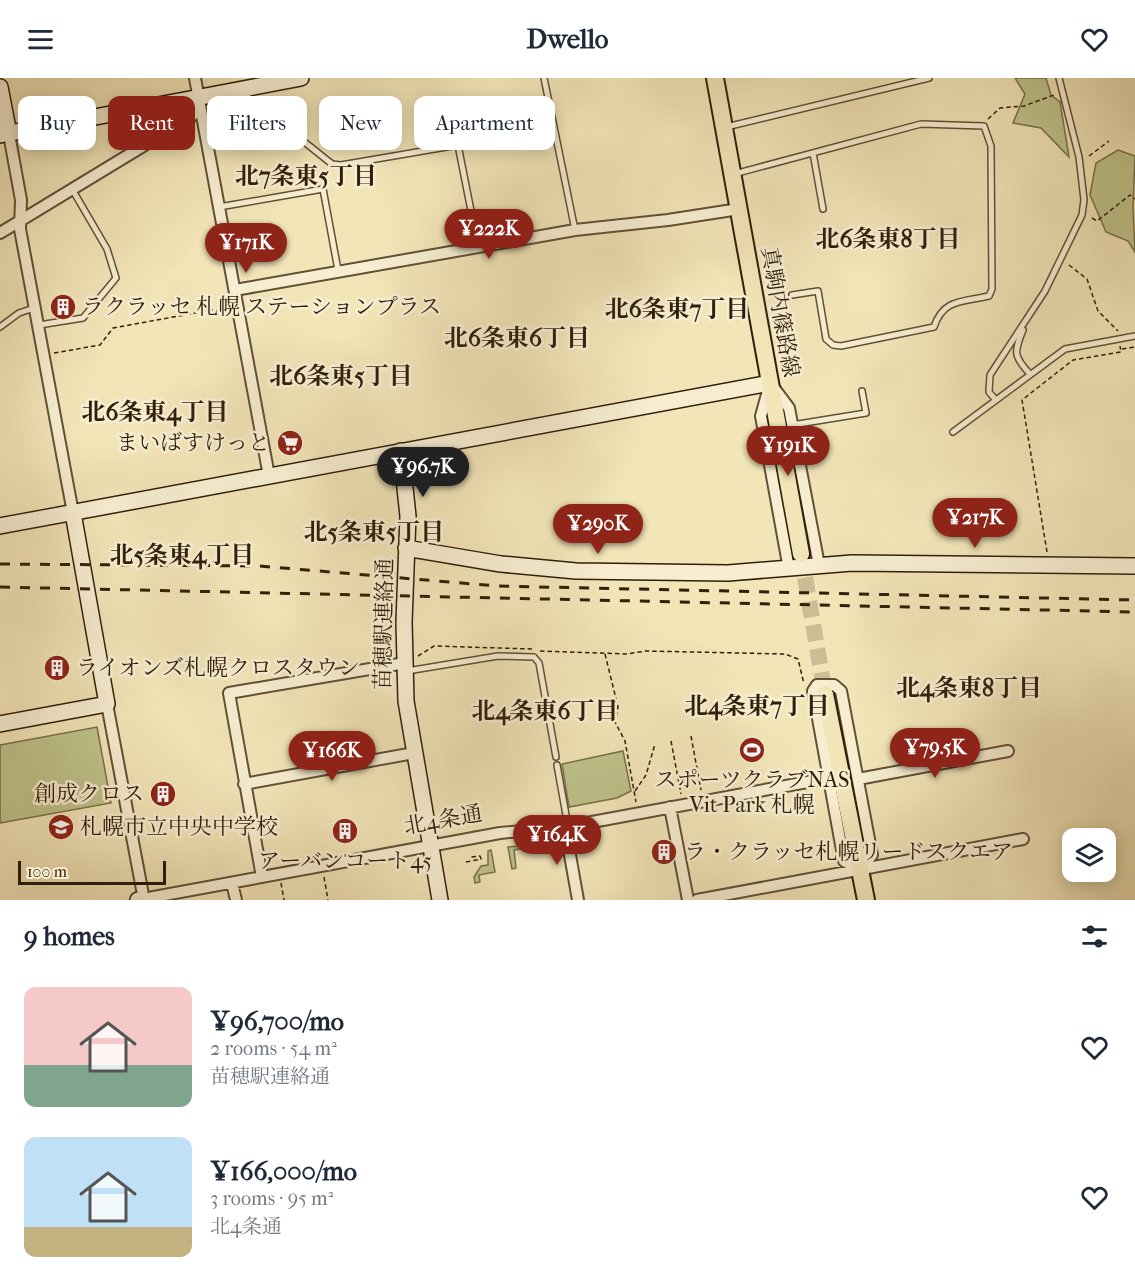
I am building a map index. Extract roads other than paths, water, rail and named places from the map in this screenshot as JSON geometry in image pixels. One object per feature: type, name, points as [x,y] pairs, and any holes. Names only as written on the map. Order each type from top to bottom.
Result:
[{"type":"main road","name":"真駒内篠路線","points":[[715,78],[801,554]]},
{"type":"main road","points":[[825,694],[866,900]]},
{"type":"street","points":[[195,78],[269,476]]},
{"type":"street","points":[[4,134],[240,90],[260,82],[301,78]]},
{"type":"street","points":[[0,87],[4,134],[21,200],[21,220],[37,326],[142,900]]},
{"type":"street","points":[[0,233],[186,120],[193,115],[198,98]]},
{"type":"street","points":[[235,290],[575,230],[668,220],[739,209]]},
{"type":"street","points":[[770,383],[789,408],[819,565],[1135,566]]},
{"type":"street","points":[[0,526],[770,383]]},
{"type":"street","points":[[770,383],[761,416],[789,569]]},
{"type":"street","points":[[401,451],[408,516],[406,548]]},
{"type":"street","name":"苗穂駅連絡通","points":[[440,900],[406,700],[408,664],[406,548],[501,564],[576,571],[728,573],[819,565]]},
{"type":"street","points":[[262,877],[229,693],[408,664]]},
{"type":"street","points":[[817,685],[834,685],[841,692],[872,855],[860,870],[844,861],[813,692],[817,685]]},
{"type":"street","points":[[0,724],[107,704]]},
{"type":"street","points":[[858,779],[1008,751]]},
{"type":"street","points":[[244,784],[414,753]]},
{"type":"street","name":"北4条通","points":[[142,900],[431,845],[500,833],[566,826],[829,778]]},
{"type":"street","points":[[670,807],[688,900]]},
{"type":"street","points":[[566,826],[578,900]]},
{"type":"street","points":[[697,900],[1023,839]]},
{"type":"street","points":[[232,883],[236,900]]},
{"type":"lane","points":[[544,78],[548,96]]},
{"type":"lane","points":[[724,128],[929,78]]},
{"type":"lane","points":[[995,399],[989,392],[990,375],[1045,291],[1082,215],[1084,200],[1079,157],[1059,78]]},
{"type":"lane","points":[[240,90],[332,164],[341,165],[429,150]]},
{"type":"lane","points":[[733,174],[921,124],[984,126],[991,146],[992,289],[989,296],[947,305],[938,315],[934,327],[841,346],[833,345],[826,339],[818,291],[792,295]]},
{"type":"lane","points":[[555,129],[575,230]]},
{"type":"lane","points":[[459,150],[478,248]]},
{"type":"lane","points":[[813,153],[823,209]]},
{"type":"lane","points":[[37,326],[83,318],[116,278],[107,249],[72,189]]},
{"type":"lane","points":[[219,207],[323,189],[338,270]]},
{"type":"lane","points":[[0,327],[19,313],[34,308]]},
{"type":"lane","points":[[1027,320],[1015,348],[1018,361],[1030,374]]},
{"type":"lane","points":[[953,432],[1065,349],[1135,336]]},
{"type":"lane","points":[[792,425],[866,413],[862,391]]},
{"type":"lane","points":[[408,664],[498,656],[534,657],[539,663],[556,757]]},
{"type":"lane","points":[[552,737],[560,736]]},
{"type":"lane","points":[[557,765],[566,826]]},
{"type":"tunnel","points":[[801,554],[825,694]]},
{"type":"railway","points":[[0,564],[259,566],[497,586],[1135,600]]},
{"type":"railway","points":[[0,587],[1135,612]]},
{"type":"place","name":"ラクラッセ 札幌 ステーションプラス","points":[[63,307]]},
{"type":"place","name":"まいばすけっと","points":[[290,443]]},
{"type":"place","name":"ライオンズ札幌クロスタウン","points":[[57,668]]},
{"type":"place","name":"スポーツクラブNAS Vit Park 札幌","points":[[752,750]]},
{"type":"place","name":"創成クロス","points":[[163,794]]},
{"type":"place","name":"札幌市立中央中学校","points":[[61,827]]},
{"type":"place","name":"アーバンコート45","points":[[345,831]]},
{"type":"place","name":"ラ・クラッセ札幌リードスクエア","points":[[664,852]]},
{"type":"district","name":"北7条東5丁目","points":[[306,176]]},
{"type":"district","name":"北6条東8丁目","points":[[888,239]]},
{"type":"district","name":"北6条東7丁目","points":[[677,309]]},
{"type":"district","name":"北6条東6丁目","points":[[517,338]]},
{"type":"district","name":"北6条東5丁目","points":[[341,376]]},
{"type":"district","name":"北6条東4丁目","points":[[155,412]]},
{"type":"district","name":"北5条東5丁目","points":[[374,532]]},
{"type":"district","name":"北5条東4丁目","points":[[182,555]]},
{"type":"district","name":"北4条東8丁目","points":[[969,688]]},
{"type":"district","name":"北4条東7丁目","points":[[757,706]]},
{"type":"district","name":"北4条東6丁目","points":[[545,711]]}]
